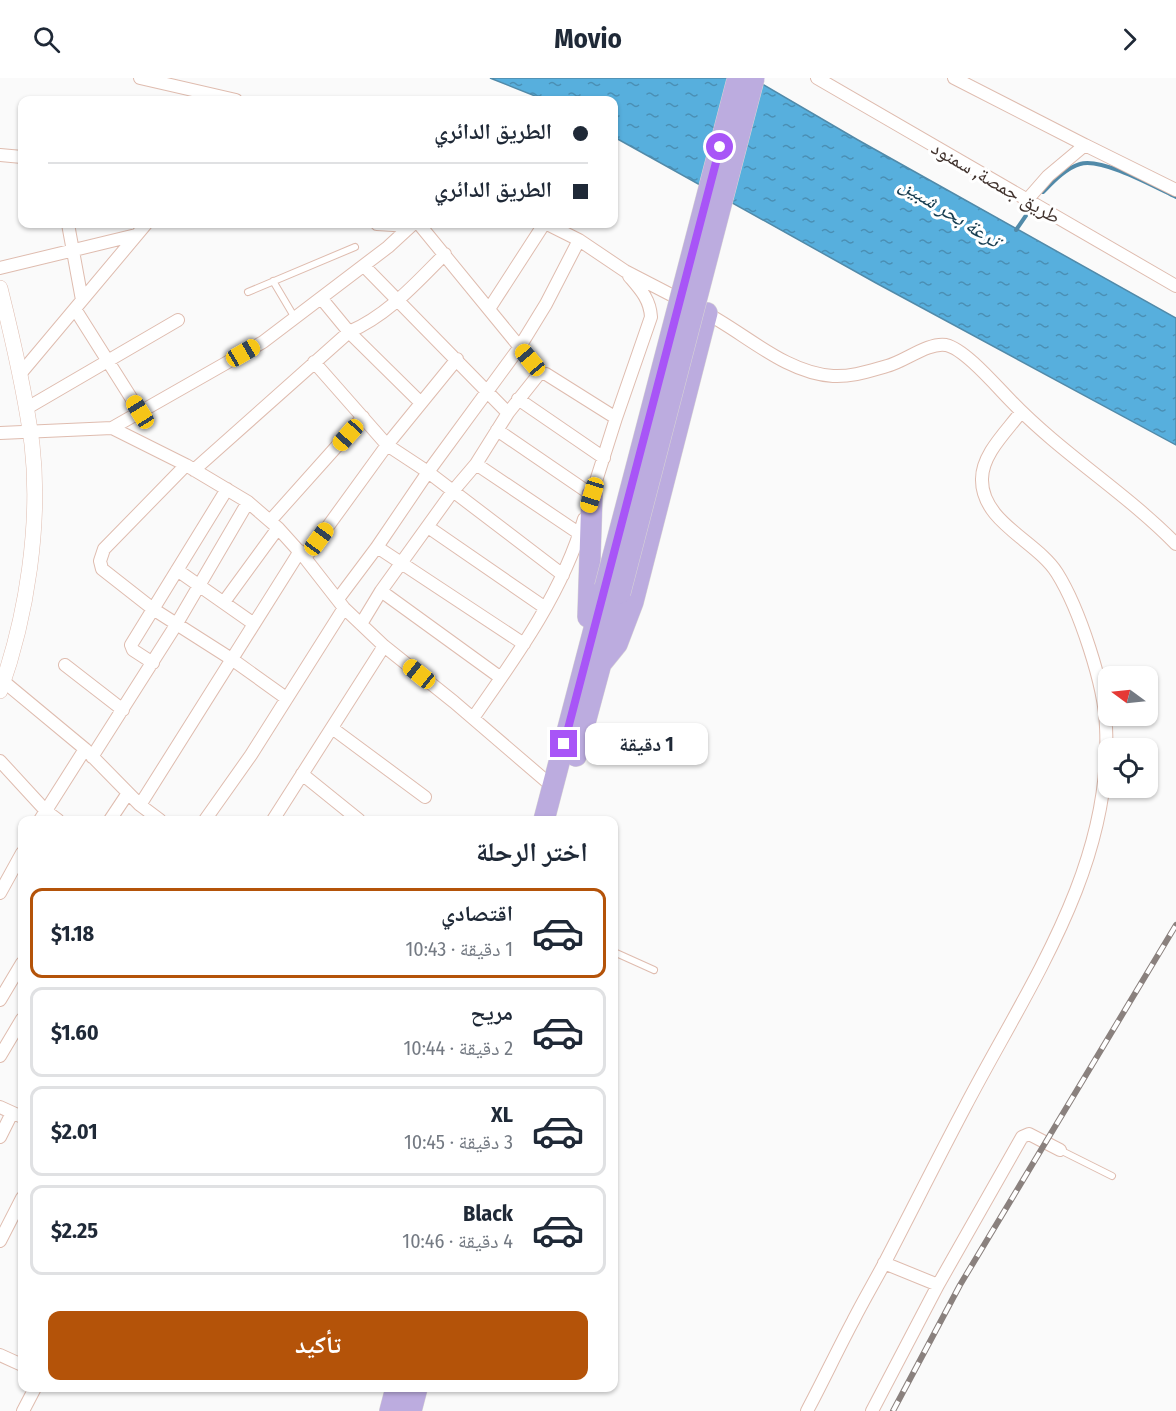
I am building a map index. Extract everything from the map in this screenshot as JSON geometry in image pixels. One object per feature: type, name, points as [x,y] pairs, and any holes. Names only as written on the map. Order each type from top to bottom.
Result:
[{"type":"highway","points":[[560,816],[594,661],[738,78]]},
{"type":"highway","points":[[612,590],[754,78]]},
{"type":"highway","points":[[594,661],[617,644],[633,602],[707,313]]},
{"type":"highway","points":[[545,816],[594,661],[592,495]]},
{"type":"highway","points":[[390,1411],[395,1392]]},
{"type":"highway","points":[[411,1411],[416,1392]]},
{"type":"street","points":[[140,78],[217,96]]},
{"type":"street","name":"طريق جمصة, سمنود","points":[[817,78],[1176,286]]},
{"type":"street","points":[[954,78],[1176,190]]},
{"type":"street","points":[[1028,200],[1048,176],[1086,145]]},
{"type":"street","points":[[0,155],[18,157]]},
{"type":"street","points":[[69,228],[78,305],[108,361],[140,412]]},
{"type":"street","points":[[21,373],[142,228]]},
{"type":"street","points":[[0,433],[112,428],[263,342],[364,266],[409,228]]},
{"type":"street","points":[[418,228],[445,254],[541,373],[615,418]]},
{"type":"street","points":[[489,309],[542,228]]},
{"type":"street","points":[[554,228],[579,240],[625,271],[707,313],[788,362],[813,372],[834,376],[861,374],[893,365],[936,346],[947,345],[969,359],[1021,412],[1122,497],[1140,509],[1176,544]]},
{"type":"street","points":[[0,268],[136,235]]},
{"type":"street","points":[[208,816],[286,698],[376,547],[519,348],[546,304],[579,240]]},
{"type":"street","points":[[286,698],[233,660],[176,626],[153,609],[102,569],[101,553],[190,467],[349,332],[370,322],[399,301],[445,254]]},
{"type":"street","points":[[364,266],[508,413]]},
{"type":"street","points":[[473,718],[524,644],[562,575],[580,534],[615,418],[651,317],[651,307],[646,296],[625,271]]},
{"type":"street","points":[[0,288],[21,373],[30,431],[33,479],[33,514],[27,590],[15,648],[2,686],[89,753],[151,816]]},
{"type":"street","points":[[321,298],[349,332],[421,403]]},
{"type":"street","points":[[27,408],[178,320]]},
{"type":"street","points":[[140,805],[254,624],[303,555],[387,445],[457,359]]},
{"type":"street","points":[[314,362],[387,445],[428,472],[562,575]]},
{"type":"street","points":[[362,624],[381,591],[453,491],[476,464],[518,399],[541,373]]},
{"type":"street","points":[[518,399],[604,458]]},
{"type":"street","points":[[807,1411],[966,1105],[1036,978],[1077,889],[1092,843],[1101,804],[1106,763],[1103,698],[1082,629],[1058,574],[1048,561],[998,516],[982,489],[982,477],[986,463],[996,444],[1021,412]]},
{"type":"street","points":[[224,602],[274,524],[363,417]]},
{"type":"street","points":[[112,428],[190,467],[248,502],[274,524],[303,555],[341,603],[384,646],[473,718],[553,788]]},
{"type":"street","points":[[497,430],[592,495]]},
{"type":"street","points":[[476,464],[580,534]]},
{"type":"street","points":[[153,663],[130,646],[226,489]]},
{"type":"street","points":[[0,761],[43,816],[123,710],[176,626],[248,502]]},
{"type":"street","points":[[428,527],[544,608]]},
{"type":"street","points":[[376,547],[524,644]]},
{"type":"street","points":[[177,570],[254,624]]},
{"type":"street","points":[[381,591],[501,678]]},
{"type":"street","points":[[276,816],[384,646]]},
{"type":"street","points":[[65,665],[123,710]]},
{"type":"street","points":[[332,728],[425,797]]},
{"type":"street","points":[[302,774],[354,816]]},
{"type":"street","points":[[113,816],[128,793]]},
{"type":"street","points":[[0,893],[18,859]]},
{"type":"street","points":[[0,1000],[18,970]]},
{"type":"street","points":[[0,1056],[18,1026]]},
{"type":"street","points":[[0,1107],[17,1115],[0,1137]]},
{"type":"street","points":[[872,1411],[938,1285],[1022,1137],[1029,1134],[1060,1150]]},
{"type":"street","points":[[0,1241],[18,1206]]},
{"type":"street","points":[[884,1263],[938,1285]]},
{"type":"street","points":[[0,1355],[18,1363]]},
{"type":"street","points":[[23,1411],[33,1392]]},
{"type":"lane","points":[[248,292],[356,248]]},
{"type":"lane","points":[[273,281],[295,318]]},
{"type":"lane","points":[[618,953],[654,970]]},
{"type":"lane","points":[[1060,1150],[1112,1176]]},
{"type":"water","name":"ترعة بحر شبين","points":[[490,78],[752,78],[1176,318],[1176,445],[876,283],[618,139],[618,96],[535,96]]},
{"type":"waterway","points":[[1043,192],[1070,169],[1089,163],[1128,174],[1176,197]]},
{"type":"waterway","points":[[1016,230],[1027,214]]},
{"type":"railway","points":[[893,1411],[960,1285],[1176,925]]},
{"type":"route","points":[[564,744],[720,147]]}]
